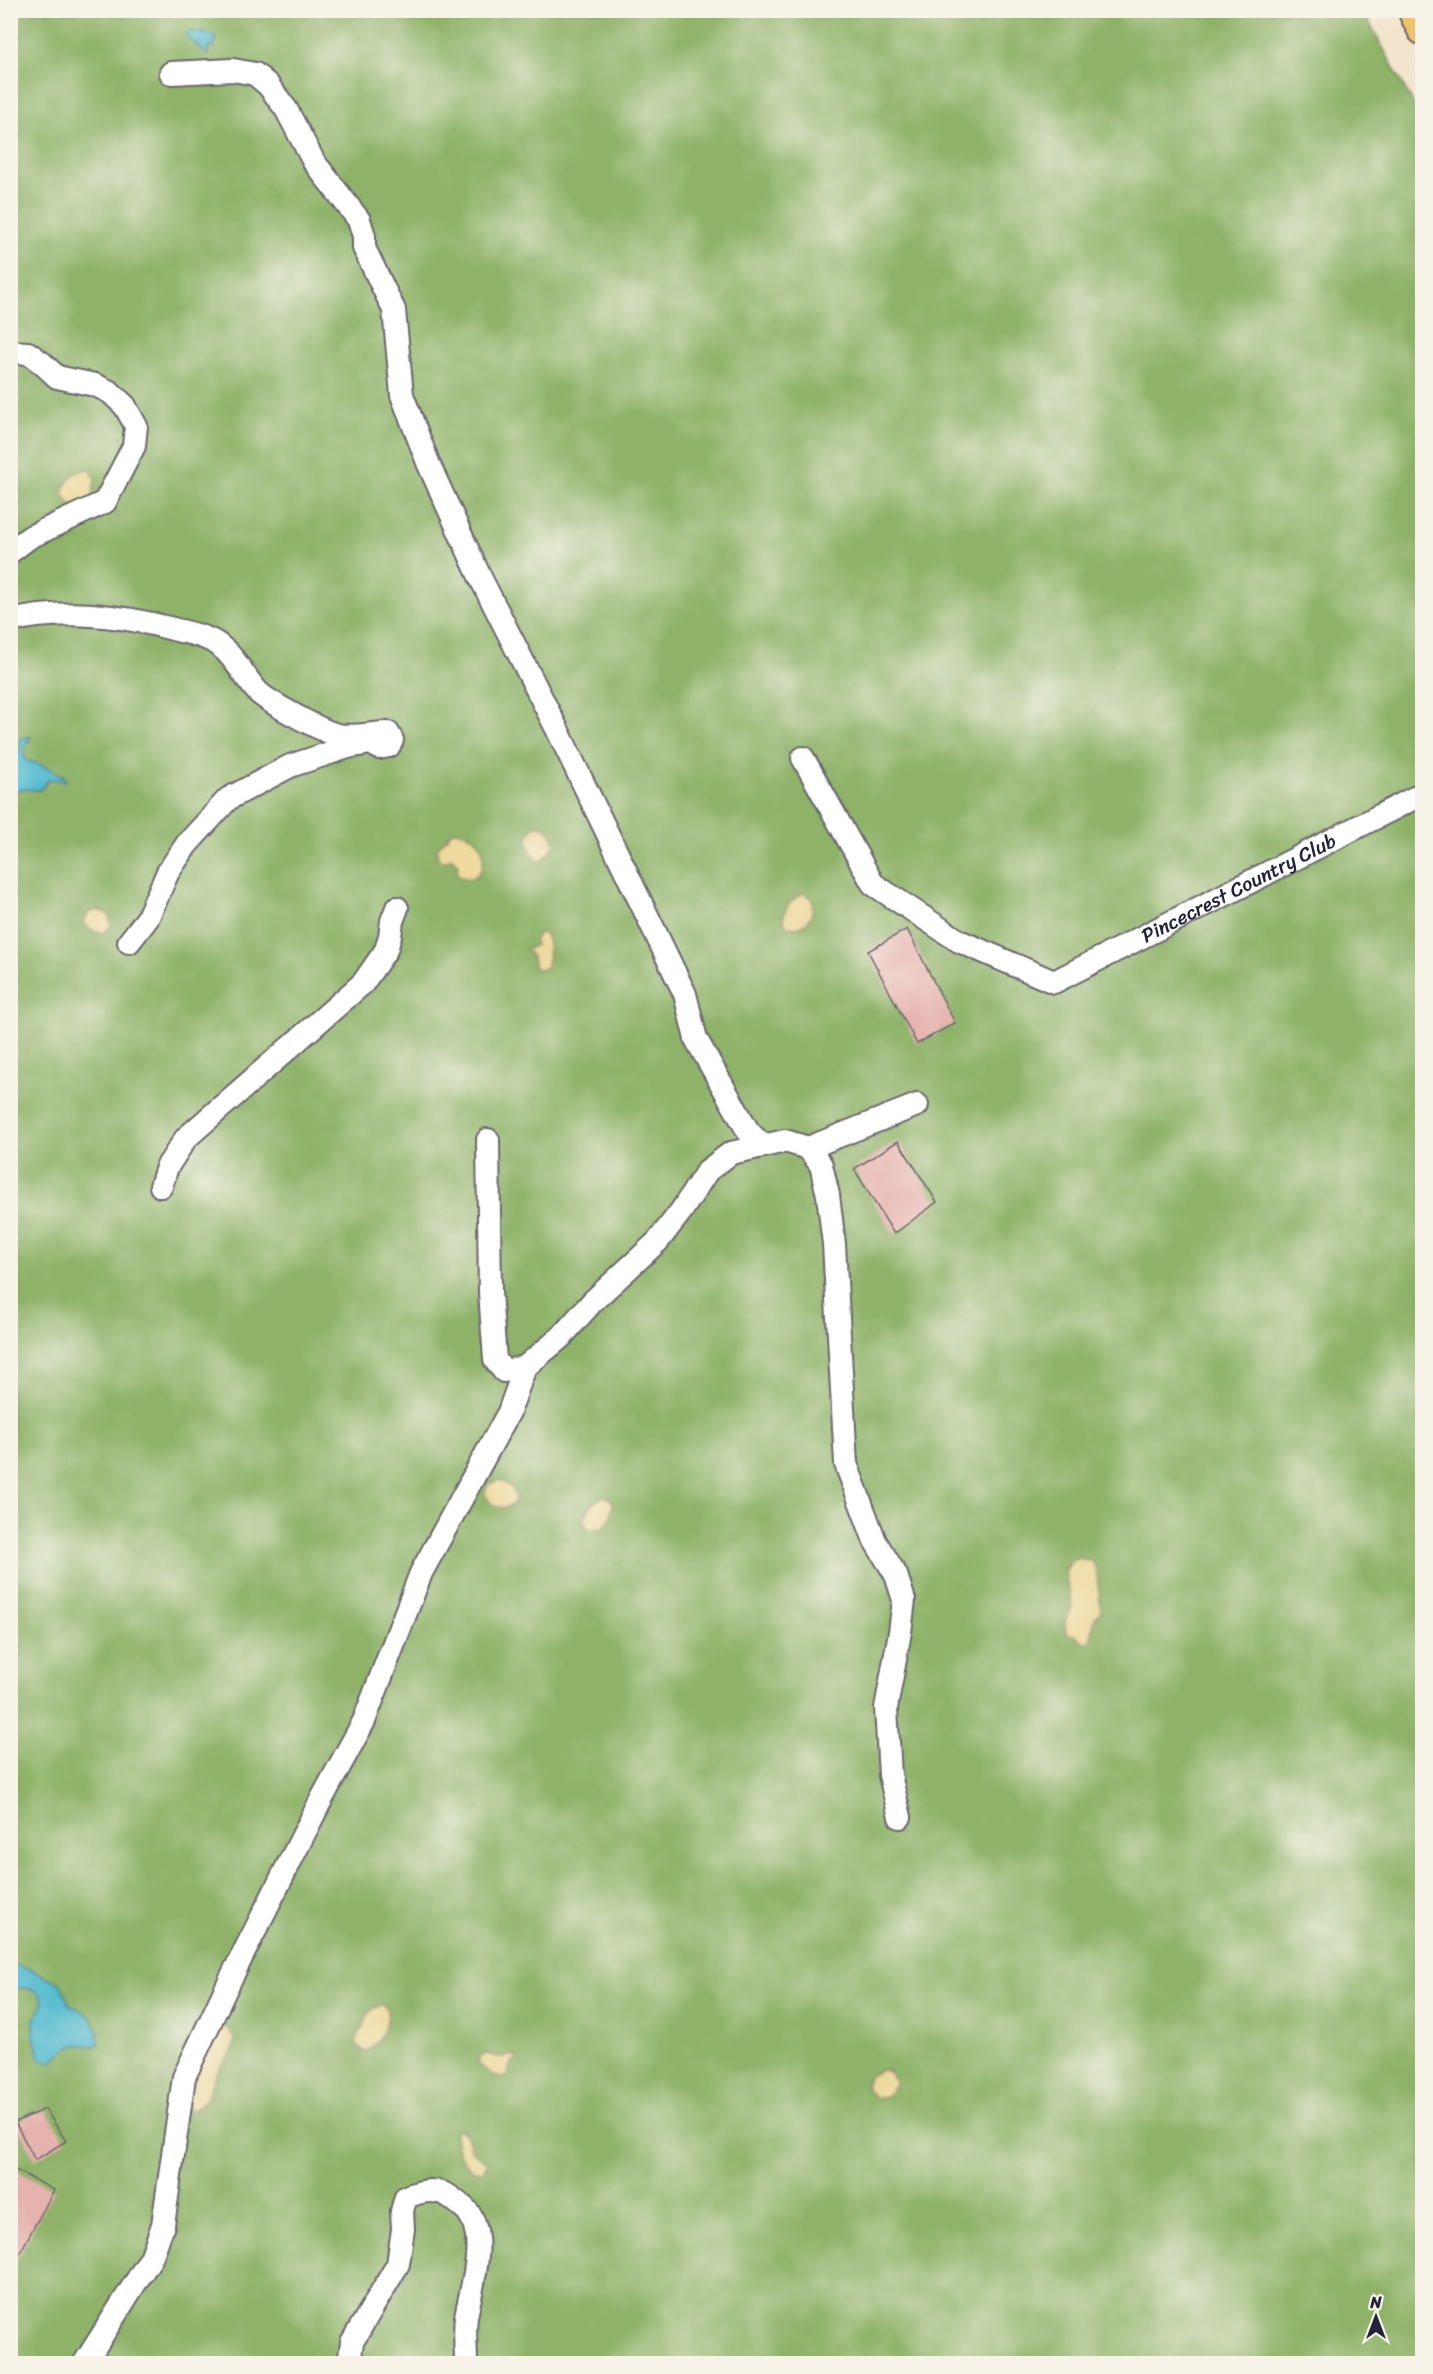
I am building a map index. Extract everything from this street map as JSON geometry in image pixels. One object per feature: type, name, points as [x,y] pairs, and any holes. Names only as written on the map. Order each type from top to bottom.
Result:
[{"type":"main road","points":[[1412,10],[1422,30]]},
{"type":"street","points":[[171,72],[233,70],[255,74],[268,85],[286,109],[315,162],[359,220],[364,236],[364,248],[394,310],[402,395],[429,465],[480,577],[558,731],[680,984],[696,1039],[748,1131],[763,1146]]},
{"type":"street","points":[[10,352],[28,353],[57,377],[95,385],[110,392],[126,406],[136,426],[134,446],[105,502],[30,537],[10,552]]},
{"type":"street","points":[[10,621],[66,613],[109,615],[137,619],[199,636],[219,644],[259,694],[291,713],[338,735],[388,733],[392,740],[389,746],[379,748],[371,743],[354,746],[290,766],[228,799],[188,844],[168,872],[162,890],[147,919],[129,942]]},
{"type":"street","name":"Pincecrest Country Club","points":[[803,758],[873,884],[959,941],[1054,982],[1422,794]]},
{"type":"street","points":[[161,1186],[166,1167],[186,1138],[363,983],[386,950],[397,909]]},
{"type":"street","points":[[808,1148],[917,1105]]},
{"type":"street","points":[[488,1140],[490,1292],[495,1360],[504,1371],[525,1367],[561,1337],[593,1301],[658,1241],[682,1210],[707,1170],[731,1153],[785,1141],[808,1148],[820,1165],[828,1195],[834,1244],[846,1464],[875,1541],[896,1575],[904,1600],[886,1708],[890,1775],[900,1817]]},
{"type":"street","points":[[84,2364],[151,2258],[163,2224],[184,2077],[314,1812],[364,1721],[421,1573],[509,1412],[525,1367]]},
{"type":"street","points":[[349,2364],[352,2342],[398,2264],[403,2229],[402,2211],[406,2197],[433,2190],[450,2196],[469,2212],[477,2236],[477,2267],[466,2319],[466,2364]]},
{"type":"green space","points":[[11,11],[1363,11],[1422,120],[1422,2363],[11,2364]]},
{"type":"sand","points":[[90,469],[95,479],[92,499],[77,506],[69,504],[63,494],[66,484],[76,473]]},
{"type":"sand","points":[[535,826],[549,830],[555,844],[539,862],[528,844],[529,835]]},
{"type":"sand","points":[[452,831],[466,834],[476,840],[482,849],[481,868],[476,875],[469,878],[459,876],[458,864],[452,858],[443,862],[438,859],[437,849]]},
{"type":"sand","points":[[804,893],[812,899],[808,921],[796,928],[787,926],[783,919],[788,907],[796,897]]},
{"type":"sand","points":[[98,910],[108,914],[111,925],[105,932],[95,932],[84,925],[88,914]]},
{"type":"sand","points":[[540,933],[544,934],[547,941],[548,958],[544,969],[536,969],[531,955],[526,951],[535,945],[535,938]]},
{"type":"sand","points":[[500,1480],[511,1487],[516,1496],[513,1504],[509,1506],[496,1506],[490,1502],[485,1493],[488,1484]]},
{"type":"sand","points":[[603,1496],[608,1497],[613,1503],[610,1518],[604,1527],[589,1530],[584,1522],[586,1514]]},
{"type":"sand","points":[[1080,1558],[1093,1562],[1096,1568],[1101,1611],[1095,1617],[1090,1642],[1083,1643],[1076,1636],[1066,1633],[1065,1620],[1072,1603],[1065,1573],[1071,1561]]},
{"type":"sand","points":[[381,2004],[388,2010],[384,2028],[378,2040],[365,2052],[356,2041],[370,2011]]},
{"type":"sand","points":[[228,2028],[235,2040],[232,2051],[216,2073],[206,2099],[197,2108],[191,2110],[184,2108],[213,2029]]},
{"type":"sand","points":[[487,2054],[503,2058],[514,2055],[517,2060],[511,2063],[507,2076],[503,2078],[492,2076],[478,2063],[480,2057]]},
{"type":"sand","points":[[883,2070],[890,2072],[896,2081],[886,2096],[875,2098],[866,2088],[867,2080],[870,2076]]},
{"type":"sand","points":[[455,2130],[461,2130],[468,2139],[472,2151],[488,2162],[483,2171],[474,2171],[462,2158],[457,2148]]},
{"type":"water","points":[[188,31],[213,35],[216,40],[214,47],[208,47],[208,55],[186,36]]},
{"type":"water","points":[[31,737],[24,748],[25,760],[42,765],[65,777],[66,781],[49,779],[40,790],[21,789],[11,792],[11,762],[18,755],[21,738]]},
{"type":"water","points":[[11,1964],[32,1970],[61,1984],[69,2004],[92,2019],[99,2036],[99,2045],[71,2047],[63,2051],[51,2063],[40,2059],[34,2037],[34,2018],[40,2011],[42,1998],[27,1988],[11,1989]]},
{"type":"building","points":[[907,929],[955,1023],[917,1044],[868,951]]},
{"type":"building","points":[[898,1141],[937,1202],[894,1234],[854,1169]]},
{"type":"building","points":[[45,2109],[66,2141],[35,2160],[15,2122]]},
{"type":"building","points":[[10,2167],[54,2190],[10,2271]]}]
